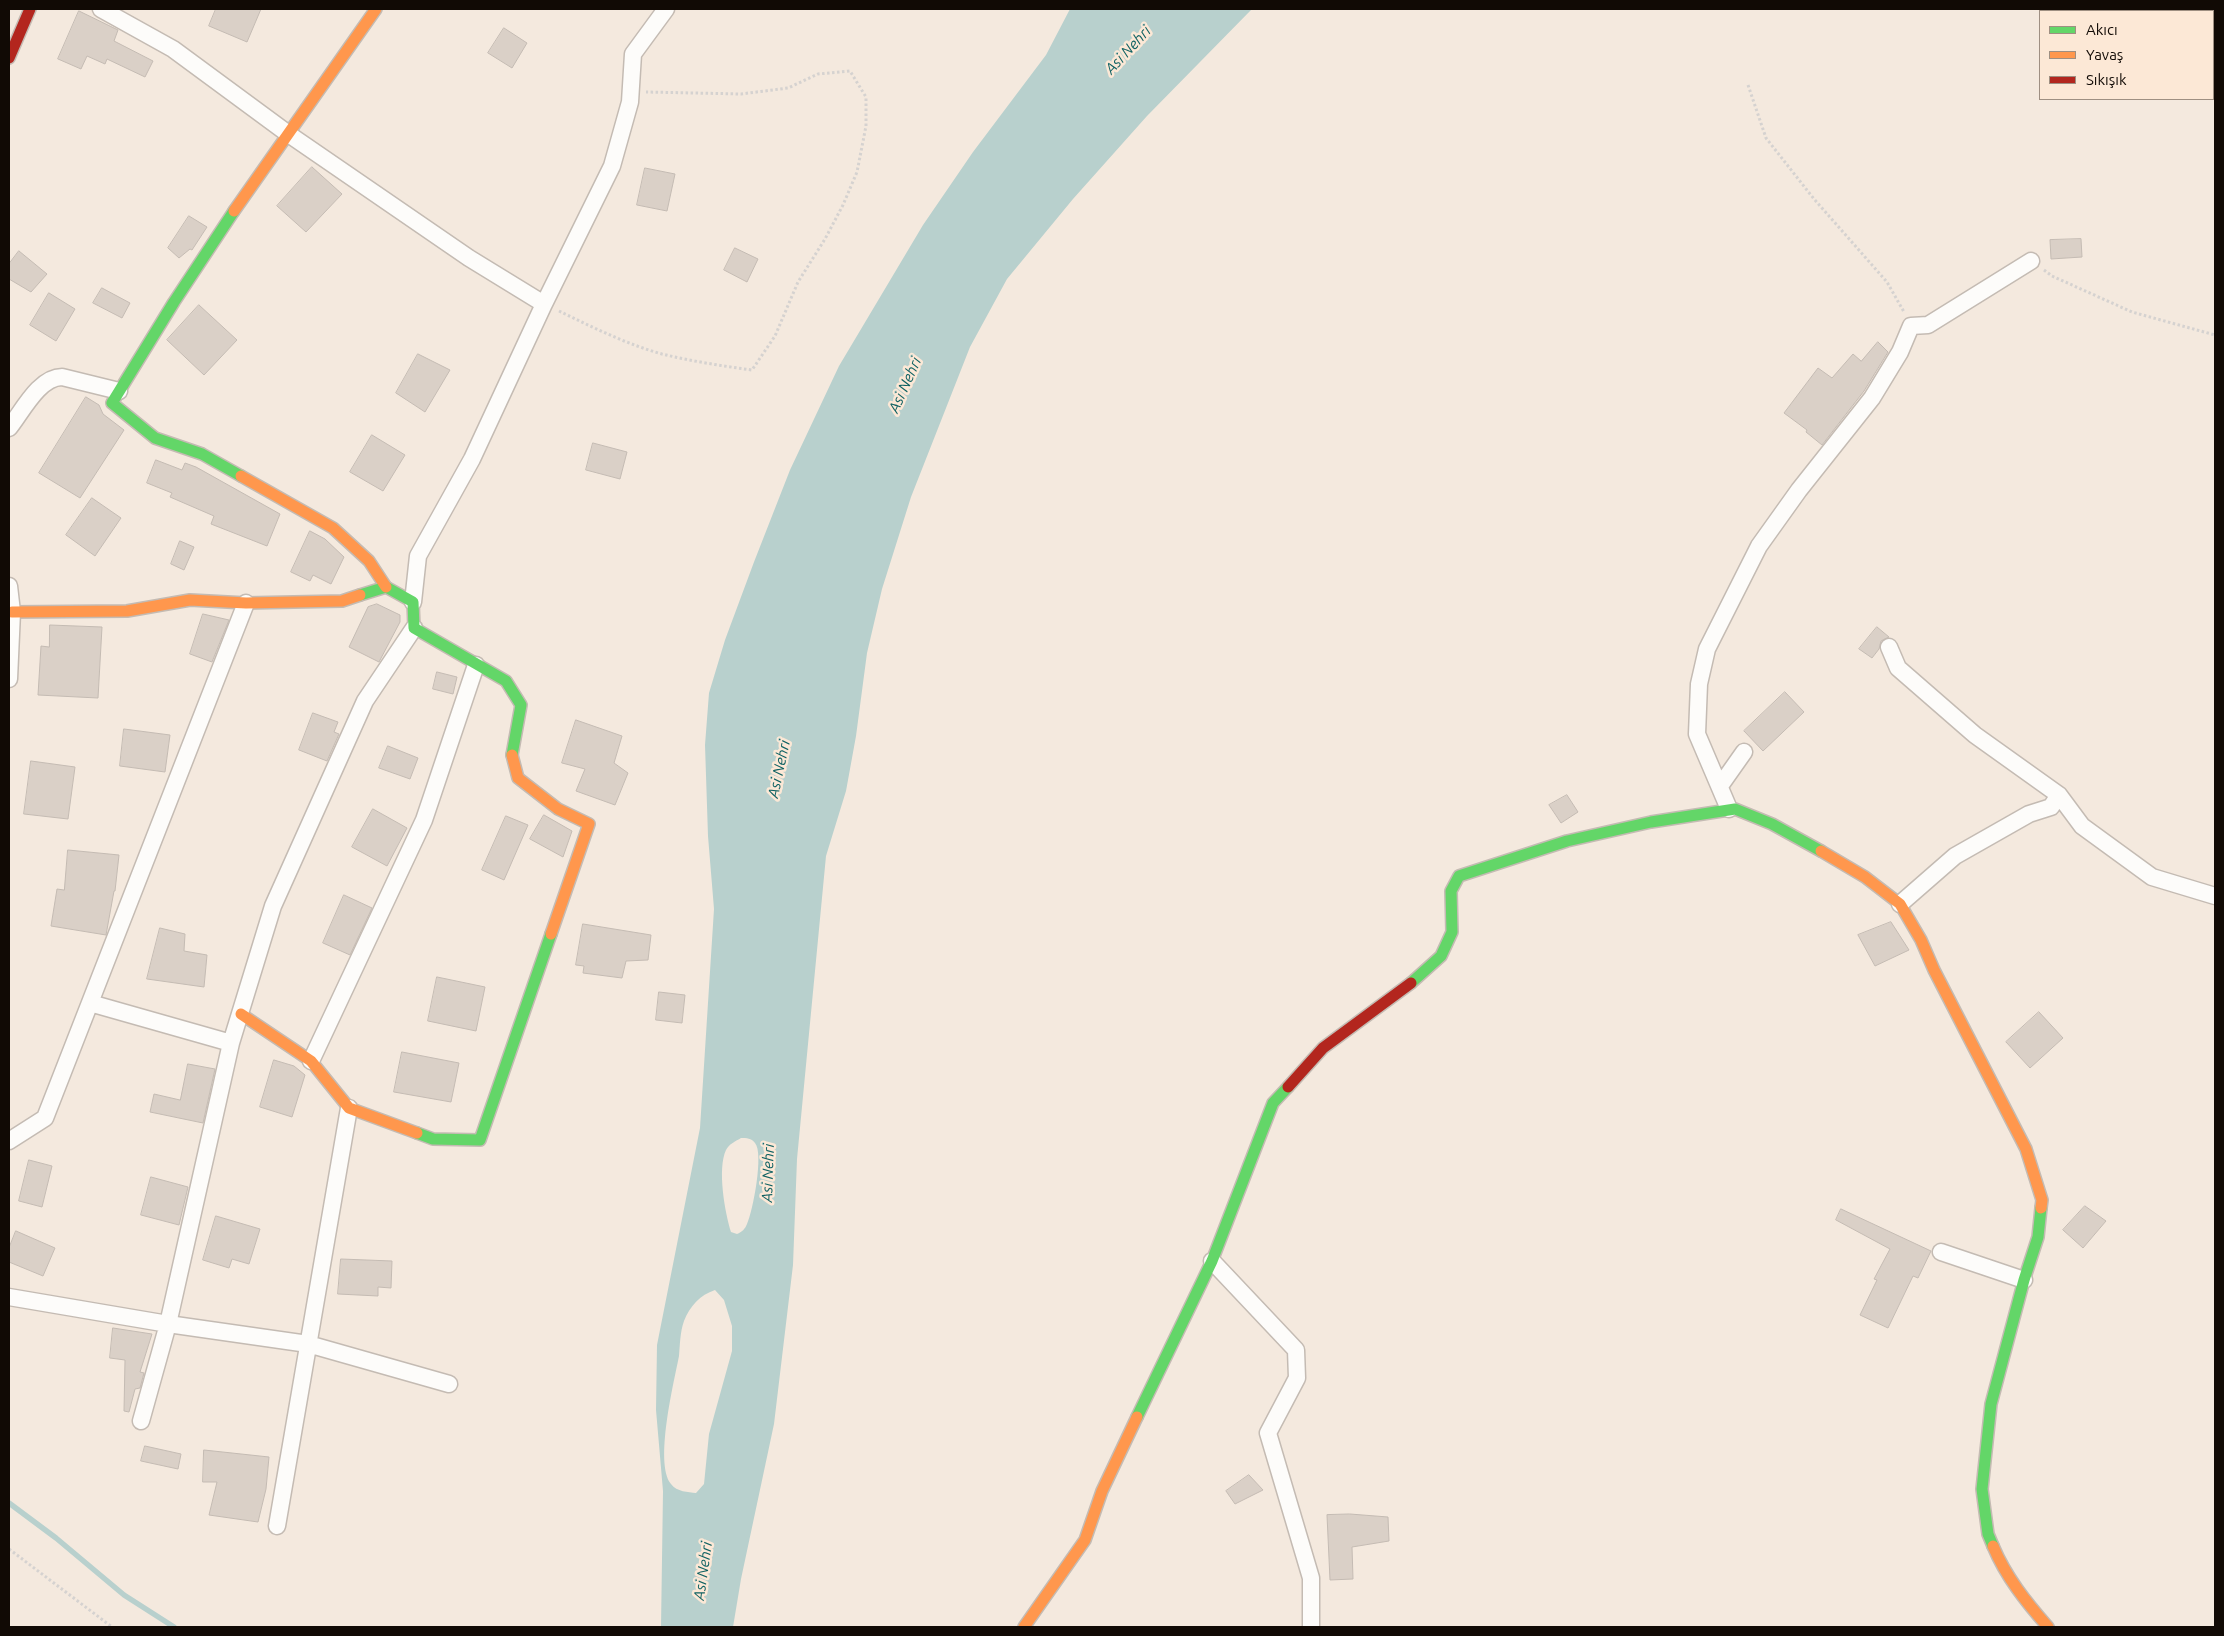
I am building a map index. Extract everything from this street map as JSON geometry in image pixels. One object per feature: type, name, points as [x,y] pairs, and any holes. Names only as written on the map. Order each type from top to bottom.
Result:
[{"type":"main road","points":[[9,58],[30,9]]},
{"type":"main road","points":[[241,1014],[311,1061],[349,1108],[432,1139],[480,1140],[589,824],[558,809],[518,778],[512,758],[521,705],[506,681],[414,628],[413,602],[386,588],[369,561],[333,528],[202,454],[155,438],[112,403],[163,316],[286,133],[376,9]]},
{"type":"main road","points":[[12,612],[127,611],[190,600],[246,603],[342,602],[386,588]]},
{"type":"main road","points":[[1024,1627],[1085,1540],[1102,1491],[1212,1261],[1274,1103],[1323,1048],[1422,975],[1441,956],[1452,932],[1451,891],[1459,876],[1567,841],[1651,822],[1729,809],[1734,809],[1765,821],[1827,854],[1865,877],[1900,904],[1921,940],[1934,970],[2026,1149],[2042,1200],[2038,1238],[2024,1280],[1991,1404],[1982,1489],[1988,1534],[2001,1565],[2027,1603],[2048,1627]]},
{"type":"street","points":[[101,9],[173,49],[286,133],[469,258],[544,304]]},
{"type":"street","points":[[413,602],[418,556],[472,459],[544,304],[612,166],[630,102],[633,54],[666,9]]},
{"type":"street","points":[[1729,809],[1697,734],[1699,684],[1707,649],[1759,546],[1799,490],[1872,398],[1900,352],[1911,326],[1928,324],[2032,261]]},
{"type":"street","points":[[9,428],[40,388],[54,378],[62,378],[119,391]]},
{"type":"street","points":[[9,586],[12,612],[9,679]]},
{"type":"street","points":[[9,1141],[45,1118],[246,603]]},
{"type":"street","points":[[141,1421],[168,1324],[232,1043],[273,906],[361,710],[414,628]]},
{"type":"street","points":[[1889,647],[1898,668],[1975,735],[2059,795],[2082,826],[2152,877],[2215,896]]},
{"type":"street","points":[[311,1061],[424,820],[476,665]]},
{"type":"street","points":[[1720,786],[1744,752]]},
{"type":"street","points":[[1900,904],[1955,856],[2029,814],[2051,807],[2059,795]]},
{"type":"street","points":[[90,1003],[232,1043]]},
{"type":"street","points":[[277,1526],[349,1108]]},
{"type":"street","points":[[1941,1252],[2024,1280]]},
{"type":"street","points":[[1212,1261],[1296,1350],[1297,1378],[1268,1433],[1311,1578],[1311,1627]]},
{"type":"street","points":[[9,1297],[168,1324],[308,1344],[449,1384]]},
{"type":"path","points":[[544,304],[599,330],[660,353],[709,364],[752,370],[775,336],[798,282],[825,240],[857,172],[866,126],[866,97],[850,71],[818,74],[788,88],[741,94],[678,91],[631,92]]},
{"type":"path","points":[[1748,85],[1766,138],[1814,199],[1887,282],[1911,326]]},
{"type":"path","points":[[2032,261],[2052,276],[2132,312],[2215,335]]},
{"type":"path","points":[[9,1549],[112,1627]]},
{"type":"water","name":"Asi Nehri","points":[[1070,9],[1252,9],[1147,116],[1073,199],[1007,279],[970,347],[911,497],[882,589],[867,653],[856,736],[846,791],[826,856],[797,1159],[793,1265],[774,1424],[741,1579],[733,1627],[661,1627],[663,1491],[656,1410],[657,1345],[700,1128],[714,909],[708,836],[705,745],[709,693],[725,640],[790,470],[839,366],[923,225],[973,152],[1046,55]],"holes":[[[741,1138],[752,1140],[755,1143],[758,1170],[755,1195],[747,1224],[737,1234],[731,1232],[726,1214],[722,1168],[727,1148]],[[715,1290],[724,1300],[732,1326],[732,1351],[709,1434],[704,1484],[696,1493],[679,1490],[671,1484],[666,1474],[664,1459],[665,1441],[684,1321],[696,1302]]]},
{"type":"building","points":[[216,9],[261,9],[247,42],[209,26]]},
{"type":"building","points":[[79,11],[118,30],[114,41],[153,61],[145,77],[107,59],[105,64],[87,56],[81,69],[58,59]]},
{"type":"building","points":[[504,28],[527,43],[512,68],[488,53]]},
{"type":"building","points":[[312,167],[342,194],[306,232],[277,206]]},
{"type":"building","points":[[645,168],[675,174],[667,211],[637,205]]},
{"type":"building","points":[[189,216],[207,227],[192,250],[190,249],[179,258],[168,248]]},
{"type":"building","points":[[2081,239],[2082,257],[2051,259],[2050,240]]},
{"type":"building","points":[[735,248],[758,259],[747,282],[724,270]]},
{"type":"building","points":[[19,251],[47,274],[31,292],[9,279],[9,264]]},
{"type":"building","points":[[102,288],[130,303],[122,318],[93,303]]},
{"type":"building","points":[[49,293],[75,309],[56,341],[30,325]]},
{"type":"building","points":[[199,305],[237,340],[204,375],[167,340]]},
{"type":"building","points":[[1878,342],[1888,352],[1864,391],[1822,445],[1806,432],[1807,430],[1784,413],[1818,368],[1832,378],[1853,354],[1861,361]]},
{"type":"building","points":[[418,354],[450,370],[425,412],[396,393]]},
{"type":"building","points":[[86,397],[99,405],[103,414],[124,430],[80,498],[39,473]]},
{"type":"building","points":[[372,435],[405,455],[383,491],[350,472]]},
{"type":"building","points":[[593,443],[627,452],[620,479],[586,470]]},
{"type":"building","points":[[156,460],[182,470],[185,463],[196,467],[280,514],[267,546],[211,524],[214,516],[170,497],[172,493],[147,483]]},
{"type":"building","points":[[92,498],[121,518],[95,556],[66,535]]},
{"type":"building","points":[[310,531],[325,539],[344,557],[331,584],[313,575],[310,581],[291,572]]},
{"type":"building","points":[[180,541],[194,547],[184,570],[171,564]]},
{"type":"building","points":[[377,604],[400,615],[400,622],[379,662],[349,647],[368,607]]},
{"type":"building","points":[[203,614],[229,620],[212,662],[190,654]]},
{"type":"building","points":[[50,625],[102,627],[98,698],[38,695],[41,646],[49,647]]},
{"type":"building","points":[[1877,627],[1889,637],[1881,641],[1879,649],[1872,658],[1859,649]]},
{"type":"building","points":[[437,672],[457,677],[453,694],[433,689]]},
{"type":"building","points":[[1785,692],[1804,712],[1763,751],[1744,731]]},
{"type":"building","points":[[313,713],[338,722],[334,732],[339,734],[327,761],[299,750]]},
{"type":"building","points":[[576,720],[622,736],[614,763],[628,773],[615,805],[576,791],[585,769],[562,763]]},
{"type":"building","points":[[124,729],[170,735],[165,772],[120,766]]},
{"type":"building","points":[[388,746],[418,758],[410,779],[379,768]]},
{"type":"building","points":[[31,761],[75,767],[68,819],[24,814]]},
{"type":"building","points":[[1567,795],[1578,812],[1561,823],[1549,805]]},
{"type":"building","points":[[373,809],[407,828],[387,866],[352,847]]},
{"type":"building","points":[[544,815],[572,831],[563,857],[530,839]]},
{"type":"building","points":[[506,816],[528,825],[504,880],[482,870]]},
{"type":"building","points":[[68,850],[119,855],[115,891],[106,935],[51,926],[57,889],[64,890]]},
{"type":"building","points":[[344,895],[372,908],[350,955],[323,943]]},
{"type":"building","points":[[1891,922],[1909,950],[1875,966],[1858,935]]},
{"type":"building","points":[[583,924],[651,935],[648,960],[626,961],[622,978],[583,973],[584,966],[576,965]]},
{"type":"building","points":[[160,928],[185,934],[184,951],[207,955],[204,987],[147,979]]},
{"type":"building","points":[[437,977],[485,987],[476,1031],[428,1021]]},
{"type":"building","points":[[659,992],[685,995],[682,1023],[656,1020]]},
{"type":"building","points":[[2039,1012],[2063,1038],[2030,1068],[2006,1042]]},
{"type":"building","points":[[402,1052],[459,1063],[451,1102],[394,1092]]},
{"type":"building","points":[[274,1060],[294,1066],[305,1075],[292,1117],[260,1107]]},
{"type":"building","points":[[188,1064],[215,1069],[203,1123],[150,1112],[154,1094],[180,1100]]},
{"type":"building","points":[[29,1160],[52,1166],[42,1207],[19,1201]]},
{"type":"building","points":[[151,1177],[188,1187],[179,1225],[141,1215]]},
{"type":"building","points":[[2085,1206],[2106,1221],[2083,1248],[2063,1230]]},
{"type":"building","points":[[1841,1209],[1931,1251],[1918,1278],[1913,1276],[1888,1328],[1860,1315],[1877,1280],[1874,1279],[1890,1249],[1836,1220]]},
{"type":"building","points":[[216,1216],[260,1229],[249,1264],[232,1259],[229,1268],[203,1260]]},
{"type":"building","points":[[16,1231],[55,1248],[43,1276],[9,1262],[9,1248]]},
{"type":"building","points":[[341,1259],[392,1261],[391,1288],[378,1287],[378,1296],[338,1294]]},
{"type":"building","points":[[113,1328],[152,1334],[140,1372],[144,1373],[140,1388],[135,1389],[129,1412],[124,1411],[125,1360],[110,1358]]},
{"type":"building","points":[[145,1446],[181,1454],[178,1469],[141,1461]]},
{"type":"building","points":[[204,1450],[269,1457],[266,1489],[258,1522],[209,1515],[217,1482],[203,1482]]},
{"type":"building","points":[[1249,1475],[1263,1490],[1235,1504],[1226,1491]]},
{"type":"building","points":[[1350,1514],[1388,1517],[1389,1541],[1352,1547],[1353,1579],[1330,1580],[1327,1515]]},
{"type":"waterway","points":[[9,1503],[56,1538],[124,1595],[174,1627]]},
{"type":"traffic: fast","points":[[234,211],[174,302],[112,403],[155,438],[202,454],[241,476]]},
{"type":"traffic: fast","points":[[360,595],[386,587],[413,602],[414,628],[506,681],[521,705],[512,755]]},
{"type":"traffic: fast","points":[[1411,983],[1441,956],[1452,932],[1451,891],[1459,876],[1567,841],[1651,822],[1735,809],[1772,824],[1821,851]]},
{"type":"traffic: fast","points":[[417,1133],[433,1139],[480,1140],[551,934]]},
{"type":"traffic: fast","points":[[1137,1417],[1212,1261],[1273,1103],[1288,1087]]},
{"type":"traffic: fast","points":[[1993,1546],[1988,1534],[1982,1489],[1991,1404],[2024,1280],[2038,1237],[2041,1208]]},
{"type":"traffic: slow","points":[[234,211],[376,9]]},
{"type":"traffic: slow","points":[[241,476],[333,528],[369,561],[386,587]]},
{"type":"traffic: slow","points":[[12,612],[127,611],[190,600],[246,603],[342,601],[360,595]]},
{"type":"traffic: slow","points":[[512,755],[518,778],[558,809],[589,824],[551,934]]},
{"type":"traffic: slow","points":[[1821,851],[1865,877],[1900,904],[1921,940],[1934,970],[2026,1149],[2042,1200],[2041,1208]]},
{"type":"traffic: slow","points":[[241,1014],[311,1061],[349,1108],[417,1133]]},
{"type":"traffic: slow","points":[[1024,1627],[1085,1540],[1102,1491],[1137,1417]]},
{"type":"traffic: slow","points":[[1993,1546],[2017,1589],[2048,1627]]},
{"type":"traffic: jam","points":[[9,58],[30,9]]},
{"type":"traffic: jam","points":[[1288,1087],[1323,1048],[1411,983]]}]
